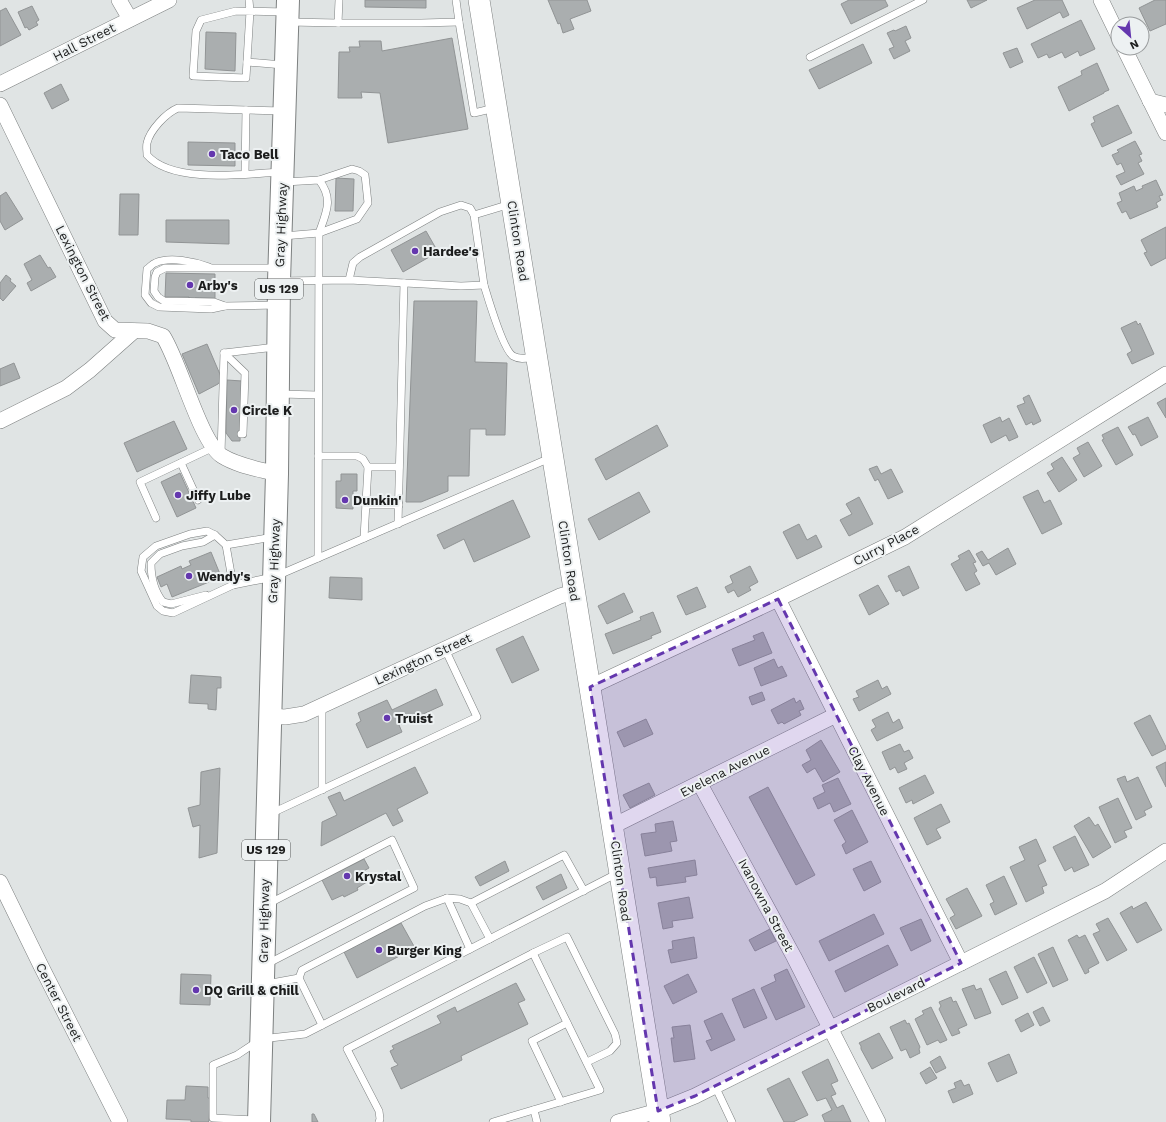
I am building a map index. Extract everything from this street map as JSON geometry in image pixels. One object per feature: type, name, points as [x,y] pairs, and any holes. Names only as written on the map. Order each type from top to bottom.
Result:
[{"type":"highway","name":"Gray Highway","points":[[259,1121],[269,716],[277,474],[279,305],[288,11]]},
{"type":"street","points":[[120,0],[130,19]]},
{"type":"street","name":"Hall Street","points":[[0,84],[169,0]]},
{"type":"street","name":"Clinton Road","points":[[479,0],[659,1116]]},
{"type":"street","points":[[1101,0],[1110,19]]},
{"type":"street","points":[[1128,56],[1166,133]]},
{"type":"street","points":[[1150,101],[1166,105]]},
{"type":"street","name":"Lexington Street","points":[[0,105],[105,321],[115,330],[156,333],[163,336],[202,428],[217,451]]},
{"type":"street","points":[[0,421],[66,388],[90,370],[134,331]]},
{"type":"street","name":"Curry Place","points":[[590,687],[778,599],[905,537],[1166,374]]},
{"type":"street","points":[[217,451],[239,464],[277,474]]},
{"type":"street","name":"Lexington Street","points":[[269,716],[285,717],[304,714],[560,596],[574,592]]},
{"type":"street","name":"Clay Avenue","points":[[778,599],[961,963]]},
{"type":"street","name":"Evelena Avenue","points":[[613,826],[836,715]]},
{"type":"street","name":"Ivanowna Street","points":[[700,784],[794,957],[878,1122]]},
{"type":"street","name":"Boulevard","points":[[618,1122],[659,1116],[714,1086],[1105,891],[1166,851]]},
{"type":"street","name":"Center Street","points":[[0,882],[120,1122]]},
{"type":"lane","points":[[249,0],[250,11],[246,78],[193,76],[196,31],[201,20],[236,10],[250,11],[288,11],[338,23],[421,24],[459,22]]},
{"type":"lane","points":[[338,23],[339,0]]},
{"type":"lane","points":[[456,0],[474,113],[497,108]]},
{"type":"lane","points":[[810,57],[923,0]]},
{"type":"lane","points":[[247,62],[286,65]]},
{"type":"lane","points":[[281,236],[319,233],[357,220],[368,203],[364,175],[359,171],[352,169],[319,180],[245,174],[198,175],[178,172],[152,162],[147,155],[147,143],[156,126],[170,111],[178,108],[285,111]]},
{"type":"lane","points":[[245,174],[246,110]]},
{"type":"lane","points":[[318,558],[319,233],[326,215],[328,202],[326,189],[319,180]]},
{"type":"lane","points":[[474,215],[512,203]]},
{"type":"lane","points":[[349,280],[353,263],[360,257],[440,212],[460,206],[470,208],[474,215],[484,285],[506,347],[512,355],[522,359],[537,357]]},
{"type":"lane","points":[[279,305],[225,306],[212,309],[159,307],[151,303],[145,295],[148,269],[155,263],[165,260],[192,261],[209,267],[319,280],[349,280],[460,286],[484,285]]},
{"type":"lane","points":[[398,524],[404,283]]},
{"type":"lane","points":[[224,353],[278,347]]},
{"type":"lane","points":[[156,518],[140,482],[181,463],[217,451],[223,433],[224,419],[224,353]]},
{"type":"lane","points":[[224,353],[245,373],[243,387],[243,434],[240,434]]},
{"type":"lane","points":[[278,394],[318,395]]},
{"type":"lane","points":[[318,456],[357,456],[364,459],[368,467],[364,538]]},
{"type":"lane","points":[[233,586],[226,545],[215,535],[207,531],[190,534],[156,546],[143,557],[141,571],[157,606],[163,611],[173,613],[233,586],[274,577],[552,457]]},
{"type":"lane","points":[[181,463],[198,500]]},
{"type":"lane","points":[[368,467],[400,467]]},
{"type":"lane","points":[[366,504],[399,505]]},
{"type":"lane","points":[[215,535],[203,542],[182,546],[160,554],[151,563],[150,574],[158,595],[163,602],[171,604],[216,593]]},
{"type":"lane","points":[[226,545],[275,536]]},
{"type":"lane","points":[[267,816],[477,717],[445,649]]},
{"type":"lane","points":[[322,706],[322,790]]},
{"type":"lane","points":[[263,975],[414,888],[392,840],[264,906]]},
{"type":"lane","points":[[471,903],[564,855],[584,891]]},
{"type":"lane","points":[[259,1121],[213,1120],[213,1066],[236,1055],[261,1039],[305,1034],[620,872]]},
{"type":"lane","points":[[322,1025],[299,978],[302,970],[425,906],[447,898],[460,898],[471,903],[490,939]]},
{"type":"lane","points":[[447,898],[470,949]]},
{"type":"lane","points":[[379,1122],[379,1111],[347,1049],[567,937],[615,1034],[617,1043],[610,1051],[587,1062]]},
{"type":"lane","points":[[494,1122],[600,1090],[533,953]]},
{"type":"lane","points":[[263,975],[299,978]]},
{"type":"lane","points":[[561,1102],[532,1041],[567,1023]]},
{"type":"lane","points":[[714,1086],[732,1122]]},
{"type":"lane","points":[[534,1110],[537,1122]]},
{"type":"highlighted area","points":[[778,599],[961,963],[695,1096],[658,1111],[590,687]]},
{"type":"building","points":[[365,0],[426,0],[426,8],[365,7]]},
{"type":"building","points":[[548,0],[587,0],[591,11],[570,19],[574,29],[563,33],[560,23],[558,24]]},
{"type":"building","points":[[849,0],[885,0],[888,6],[851,24],[841,4]]},
{"type":"building","points":[[967,0],[987,0],[971,8]]},
{"type":"building","points":[[1035,0],[1062,0],[1069,15],[1063,18],[1060,12],[1027,29],[1017,8]]},
{"type":"building","points":[[1155,0],[1166,0],[1166,24],[1150,31],[1150,16],[1143,16],[1139,8]]},
{"type":"building","points":[[32,6],[39,20],[36,22],[38,25],[29,30],[27,27],[25,28],[18,12]]},
{"type":"building","points":[[6,8],[21,35],[0,46],[0,11]]},
{"type":"building","points":[[1081,20],[1095,49],[1080,56],[1078,51],[1065,58],[1062,52],[1049,58],[1047,54],[1038,58],[1031,44]]},
{"type":"building","points":[[906,26],[911,38],[905,41],[910,51],[894,59],[889,49],[894,47],[887,33]]},
{"type":"building","points":[[206,32],[236,33],[235,71],[205,69]]},
{"type":"building","points":[[452,38],[468,129],[388,143],[380,93],[361,92],[362,98],[338,98],[339,52],[350,52],[349,47],[360,47],[359,41],[381,41],[382,51]]},
{"type":"building","points":[[863,44],[872,63],[819,89],[809,70]]},
{"type":"building","points":[[1017,48],[1023,62],[1010,68],[1003,53]]},
{"type":"building","points":[[1097,63],[1109,90],[1069,111],[1058,87],[1082,75],[1081,71]]},
{"type":"building","points":[[61,84],[69,100],[52,109],[44,93]]},
{"type":"building","points":[[1118,105],[1132,133],[1102,147],[1091,124],[1095,122],[1093,117]]},
{"type":"building","points":[[1135,141],[1142,154],[1139,155],[1142,161],[1138,163],[1144,174],[1121,185],[1116,176],[1125,172],[1121,163],[1117,165],[1112,155],[1119,152],[1117,150]]},
{"type":"building","name":"Taco Bell","points":[[188,142],[235,143],[235,166],[188,165]]},
{"type":"building","points":[[336,178],[354,179],[353,211],[335,211]]},
{"type":"building","points":[[1156,180],[1163,195],[1159,196],[1161,200],[1156,203],[1158,207],[1130,219],[1126,211],[1122,213],[1117,203],[1122,201],[1119,193],[1134,186],[1136,191],[1143,188],[1142,186]]},
{"type":"building","points":[[6,192],[23,219],[5,230],[0,221],[0,196]]},
{"type":"building","points":[[120,194],[139,194],[138,235],[119,235]]},
{"type":"building","points":[[166,220],[229,220],[229,244],[166,242]]},
{"type":"building","points":[[1166,227],[1166,258],[1151,266],[1144,253],[1147,252],[1141,240]]},
{"type":"building","name":"Hardee's","points":[[426,231],[438,252],[403,272],[391,250]]},
{"type":"building","points":[[40,255],[56,277],[31,291],[27,283],[32,280],[24,264]]},
{"type":"building","name":"Arby's","points":[[166,273],[215,274],[215,298],[195,298],[195,301],[189,301],[189,297],[165,297]]},
{"type":"building","points":[[6,275],[16,286],[3,301],[0,298],[0,283]]},
{"type":"building","points":[[414,301],[477,301],[475,362],[507,363],[505,435],[486,435],[486,429],[470,429],[469,476],[448,476],[448,491],[421,502],[406,502]]},
{"type":"building","points":[[1136,321],[1138,325],[1140,323],[1154,354],[1132,364],[1127,354],[1132,351],[1121,328]]},
{"type":"building","points":[[207,344],[222,379],[218,384],[199,394],[182,354]]},
{"type":"building","points":[[14,363],[20,378],[0,386],[0,369]]},
{"type":"building","name":"Circle K","points":[[227,380],[242,381],[240,441],[232,441],[226,433]]},
{"type":"building","points":[[1029,395],[1041,421],[1033,425],[1032,422],[1026,425],[1017,406],[1025,403],[1023,398]]},
{"type":"building","points":[[1166,398],[1166,418],[1157,403]]},
{"type":"building","points":[[1000,417],[1002,422],[1009,418],[1018,437],[1009,441],[1006,435],[991,443],[983,425]]},
{"type":"building","points":[[1148,417],[1158,437],[1141,446],[1135,434],[1133,435],[1128,427]]},
{"type":"building","points":[[174,421],[187,449],[137,472],[124,443]]},
{"type":"building","points":[[657,425],[668,446],[606,480],[595,459]]},
{"type":"building","points":[[1118,427],[1133,455],[1116,465],[1102,440],[1104,439],[1102,435]]},
{"type":"building","points":[[1088,442],[1102,466],[1084,477],[1073,458],[1080,454],[1077,448]]},
{"type":"building","points":[[1062,457],[1077,480],[1059,492],[1047,473],[1054,469],[1051,464]]},
{"type":"building","points":[[877,466],[881,474],[891,469],[903,492],[888,499],[878,479],[875,481],[869,469]]},
{"type":"building","name":"Jiffy Lube","points":[[180,473],[196,508],[177,517],[161,482]]},
{"type":"building","name":"Dunkin'","points":[[341,474],[357,474],[357,491],[353,491],[353,509],[336,508],[336,481],[341,481]]},
{"type":"building","points":[[1038,490],[1044,503],[1050,500],[1062,524],[1042,534],[1023,497]]},
{"type":"building","points":[[639,492],[650,512],[599,540],[588,519]]},
{"type":"building","points":[[859,497],[873,524],[849,536],[840,520],[852,514],[846,504]]},
{"type":"building","points":[[513,500],[530,537],[474,562],[464,539],[444,549],[437,535]]},
{"type":"building","points":[[799,524],[807,540],[816,535],[822,547],[797,559],[783,532]]},
{"type":"building","points":[[1008,548],[1016,564],[996,575],[989,563],[983,566],[976,554],[982,551],[988,560]]},
{"type":"building","points":[[969,550],[976,562],[973,563],[977,571],[974,573],[980,584],[966,591],[951,564],[960,559],[958,556]]},
{"type":"building","name":"Wendy's","points":[[211,552],[220,574],[208,579],[209,582],[172,597],[167,584],[161,587],[157,577],[181,566],[182,569],[191,565],[189,561]]},
{"type":"building","points":[[750,566],[758,582],[749,587],[751,590],[738,597],[734,590],[728,593],[725,587],[733,583],[730,576]]},
{"type":"building","points":[[909,566],[919,588],[903,596],[900,590],[896,592],[888,576]]},
{"type":"building","points":[[330,577],[362,578],[362,600],[329,598]]},
{"type":"building","points":[[878,585],[889,604],[869,615],[859,595]]},
{"type":"building","points":[[697,587],[706,607],[686,615],[677,596]]},
{"type":"building","points":[[624,593],[633,612],[607,624],[598,606]]},
{"type":"building","points":[[653,612],[661,632],[651,636],[652,638],[613,654],[605,634],[641,620],[640,617]]},
{"type":"building","points":[[763,632],[772,653],[739,666],[732,649],[755,640],[753,636]]},
{"type":"building","points":[[523,636],[539,670],[512,683],[496,649]]},
{"type":"building","points":[[774,659],[778,668],[782,666],[787,676],[761,686],[754,668]]},
{"type":"building","points":[[191,675],[221,677],[221,688],[217,688],[216,710],[208,709],[208,704],[189,703]]},
{"type":"building","points":[[878,680],[882,689],[887,686],[891,694],[859,711],[853,699],[859,697],[856,691]]},
{"type":"building","name":"Truist","points":[[436,689],[443,705],[399,725],[402,732],[367,748],[356,724],[361,721],[358,713],[387,700],[392,710]]},
{"type":"building","points":[[762,692],[765,700],[752,705],[749,697]]},
{"type":"building","points":[[794,698],[796,703],[800,700],[804,709],[799,711],[801,715],[784,724],[782,722],[778,724],[771,710]]},
{"type":"building","points":[[888,712],[893,723],[899,719],[903,728],[877,741],[871,730],[876,727],[872,720]]},
{"type":"building","points":[[1150,715],[1166,747],[1166,749],[1152,756],[1134,723]]},
{"type":"building","points":[[646,719],[653,734],[624,747],[617,732]]},
{"type":"building","points":[[821,740],[840,772],[823,782],[815,768],[807,773],[802,765],[811,760],[806,750]]},
{"type":"building","points":[[900,744],[904,752],[909,750],[913,758],[904,763],[907,769],[898,773],[895,767],[890,770],[882,752]]},
{"type":"building","points":[[1166,762],[1166,787],[1156,767]]},
{"type":"building","points":[[415,767],[428,793],[397,809],[403,821],[393,826],[386,813],[321,846],[322,822],[337,815],[328,797],[340,792],[344,801]]},
{"type":"building","points":[[220,768],[217,853],[199,858],[200,825],[193,827],[188,808],[200,805],[201,772]]},
{"type":"building","points":[[925,775],[934,793],[913,804],[912,800],[906,803],[899,788]]},
{"type":"building","points":[[1125,776],[1127,782],[1138,777],[1152,807],[1144,811],[1146,815],[1136,820],[1117,779]]},
{"type":"building","points":[[838,778],[851,804],[834,812],[830,803],[818,809],[813,798],[825,792],[822,785]]},
{"type":"building","points":[[649,783],[655,795],[630,808],[623,795]]},
{"type":"building","points":[[768,787],[815,875],[796,885],[749,797]]},
{"type":"building","points":[[1118,798],[1132,828],[1124,831],[1127,837],[1115,843],[1099,807]]},
{"type":"building","points":[[941,804],[950,822],[936,829],[941,838],[927,845],[914,818]]},
{"type":"building","points":[[852,810],[868,842],[846,854],[842,845],[846,842],[834,820]]},
{"type":"building","points":[[1089,817],[1095,826],[1098,824],[1111,847],[1093,858],[1074,826]]},
{"type":"building","points":[[673,821],[677,841],[670,842],[672,851],[645,856],[641,834],[656,832],[655,824]]},
{"type":"building","points":[[1075,836],[1089,865],[1074,872],[1072,867],[1065,871],[1053,847]]},
{"type":"building","points":[[1036,839],[1046,861],[1038,865],[1047,885],[1042,887],[1044,893],[1026,902],[1010,867],[1025,860],[1019,847]]},
{"type":"building","name":"Krystal","points":[[364,859],[369,868],[362,872],[367,882],[357,888],[358,890],[344,897],[343,895],[332,900],[322,880]]},
{"type":"building","points":[[695,860],[697,875],[685,877],[686,882],[657,886],[656,877],[650,878],[648,868]]},
{"type":"building","points":[[505,861],[509,871],[480,886],[475,877]]},
{"type":"building","points":[[871,861],[881,882],[864,891],[853,869]]},
{"type":"building","points":[[561,874],[567,888],[543,900],[536,887]]},
{"type":"building","points":[[1004,876],[1017,904],[995,915],[990,904],[994,902],[986,885]]},
{"type":"building","points":[[967,888],[982,916],[956,929],[950,918],[955,915],[946,899]]},
{"type":"building","points":[[689,897],[693,918],[672,921],[673,927],[663,929],[658,903]]},
{"type":"building","points":[[1146,902],[1162,930],[1137,943],[1120,913],[1132,906],[1133,909]]},
{"type":"building","points":[[874,914],[884,934],[829,961],[819,941]]},
{"type":"building","points":[[1108,918],[1127,950],[1107,961],[1093,934],[1100,931],[1096,924]]},
{"type":"building","points":[[921,919],[931,941],[911,951],[900,928]]},
{"type":"building","name":"Burger King","points":[[401,923],[415,948],[357,978],[344,952]]},
{"type":"building","points":[[770,929],[776,941],[755,951],[749,940]]},
{"type":"building","points":[[1077,935],[1079,938],[1085,935],[1099,963],[1088,969],[1089,972],[1085,974],[1068,940]]},
{"type":"building","points":[[694,937],[697,958],[671,963],[668,950],[673,949],[672,941]]},
{"type":"building","points":[[888,945],[898,965],[845,992],[835,971]]},
{"type":"building","points":[[1053,947],[1068,980],[1053,987],[1038,954]]},
{"type":"building","points":[[1034,957],[1047,983],[1027,993],[1014,967]]},
{"type":"building","points":[[787,969],[805,1007],[776,1020],[761,988],[776,981],[774,975]]},
{"type":"building","points":[[1006,971],[1018,998],[1002,1005],[989,979]]},
{"type":"building","name":"DQ Grill & Chill","points":[[181,974],[211,975],[210,1005],[180,1004]]},
{"type":"building","points":[[688,974],[697,992],[673,1004],[664,986]]},
{"type":"building","points":[[516,983],[525,1000],[518,1003],[528,1024],[461,1056],[462,1060],[401,1089],[391,1068],[398,1065],[390,1051],[394,1049],[392,1046],[441,1023],[437,1016],[455,1007],[457,1012]]},
{"type":"building","points":[[974,985],[976,990],[981,988],[991,1013],[975,1019],[962,989]]},
{"type":"building","points":[[754,989],[767,1018],[744,1028],[732,999]]},
{"type":"building","points":[[951,997],[953,1002],[956,1001],[967,1025],[958,1029],[960,1033],[952,1036],[939,1009],[941,1006],[939,1002]]},
{"type":"building","points":[[931,1007],[947,1040],[940,1043],[938,1040],[927,1045],[915,1019],[924,1014],[922,1011]]},
{"type":"building","points":[[1043,1007],[1050,1021],[1040,1026],[1033,1012]]},
{"type":"building","points":[[722,1013],[735,1040],[711,1051],[706,1041],[712,1039],[704,1021]]},
{"type":"building","points":[[1028,1013],[1034,1025],[1021,1032],[1015,1020]]},
{"type":"building","points":[[905,1020],[907,1024],[909,1023],[920,1047],[920,1053],[910,1058],[906,1049],[901,1051],[890,1027]]},
{"type":"building","points":[[690,1025],[695,1059],[674,1062],[671,1038],[674,1038],[672,1027]]},
{"type":"building","points":[[879,1033],[893,1058],[872,1069],[859,1043]]},
{"type":"building","points":[[1009,1054],[1017,1073],[997,1082],[988,1063]]},
{"type":"building","points":[[940,1056],[946,1068],[936,1073],[930,1062]]},
{"type":"building","points":[[828,1059],[838,1081],[831,1084],[836,1094],[831,1096],[837,1108],[843,1105],[851,1122],[825,1122],[822,1115],[832,1110],[826,1098],[817,1101],[802,1072]]},
{"type":"building","points":[[930,1067],[937,1078],[926,1084],[920,1073]]},
{"type":"building","points":[[789,1078],[808,1115],[793,1122],[784,1122],[767,1089]]},
{"type":"building","points":[[961,1080],[964,1086],[969,1084],[973,1094],[953,1103],[948,1091],[956,1088],[954,1083]]},
{"type":"building","points":[[186,1086],[208,1087],[208,1098],[210,1098],[208,1122],[191,1122],[191,1120],[166,1119],[167,1100],[185,1100]]},
{"type":"building","points":[[312,1114],[314,1114],[318,1122],[312,1122]]},
{"type":"place","name":"Taco Bell","points":[[212,154]]},
{"type":"place","name":"Hardee's","points":[[415,251]]},
{"type":"place","name":"Arby's","points":[[190,285]]},
{"type":"place","name":"Circle K","points":[[234,410]]},
{"type":"place","name":"Jiffy Lube","points":[[178,495]]},
{"type":"place","name":"Dunkin'","points":[[345,500]]},
{"type":"place","name":"Wendy's","points":[[189,576]]},
{"type":"place","name":"Truist","points":[[387,718]]},
{"type":"place","name":"Krystal","points":[[347,876]]},
{"type":"place","name":"Burger King","points":[[379,950]]},
{"type":"place","name":"DQ Grill & Chill","points":[[196,990]]}]
